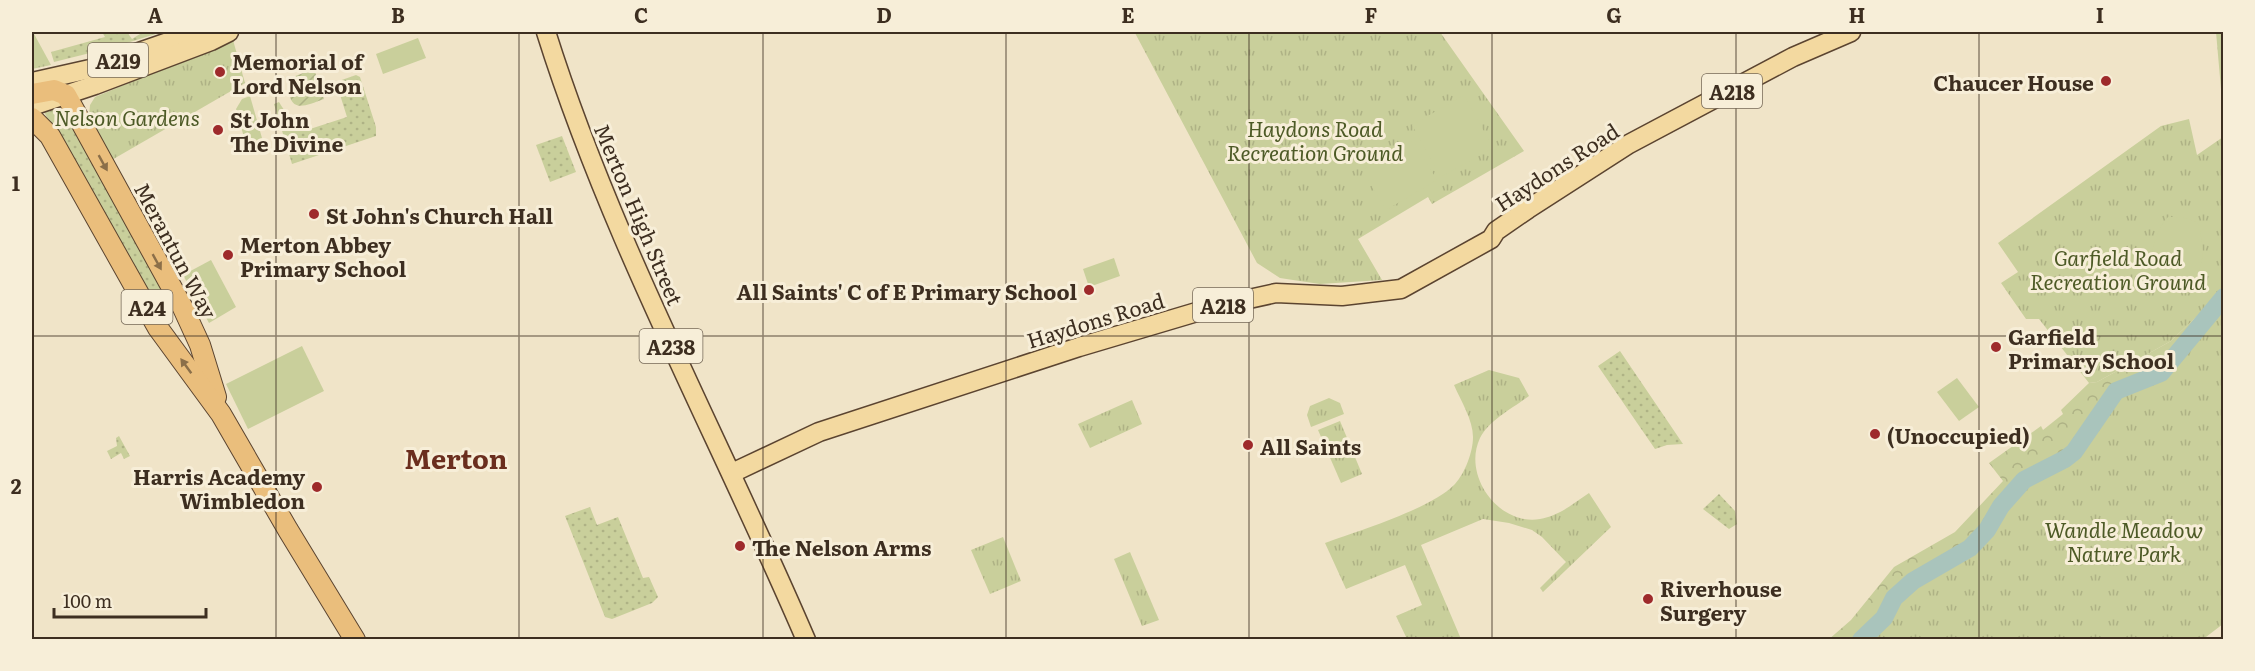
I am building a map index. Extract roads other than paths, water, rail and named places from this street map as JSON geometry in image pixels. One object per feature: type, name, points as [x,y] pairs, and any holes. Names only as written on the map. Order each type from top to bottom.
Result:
[{"type":"highway","points":[[34,97],[54,90],[66,96]]},
{"type":"highway","name":"Merantun Way","points":[[66,96],[183,308],[200,345],[221,414]]},
{"type":"highway","name":"Merantun Way","points":[[34,97],[50,135],[158,328],[221,414],[355,639]]},
{"type":"main road","name":"A219","points":[[34,97],[90,69],[197,32]]},
{"type":"main road","name":"A219","points":[[66,96],[229,32]]},
{"type":"main road","name":"Merton High Street","points":[[546,32],[565,91],[638,270],[686,380],[732,473],[806,639]]},
{"type":"main road","name":"Haydons Road","points":[[732,473],[819,432],[1079,347],[1217,306],[1276,293],[1342,296],[1401,289],[1491,239],[1496,231],[1629,144],[1793,57],[1851,32]]},
{"type":"waterway","points":[[1861,640],[1884,618],[1894,598],[1913,581],[1970,548],[1987,530],[2001,506],[2024,480],[2074,452],[2116,391],[2161,373],[2224,297]]},
{"type":"place","name":"Memorial of Lord Nelson","points":[[220,72]]},
{"type":"place","name":"Chaucer House","points":[[2106,81]]},
{"type":"place","name":"St John The Divine","points":[[218,130]]},
{"type":"place","name":"St John's Church Hall","points":[[314,214]]},
{"type":"place","name":"Merton Abbey Primary School","points":[[228,255]]},
{"type":"place","name":"All Saints' C of E Primary School","points":[[1089,290]]},
{"type":"place","name":"Garfield Primary School","points":[[1996,347]]},
{"type":"place","name":"(Unoccupied)","points":[[1875,434]]},
{"type":"place","name":"All Saints","points":[[1248,445]]},
{"type":"place","name":"Harris Academy Wimbledon","points":[[317,487]]},
{"type":"place","name":"The Nelson Arms","points":[[740,546]]},
{"type":"place","name":"Riverhouse Surgery","points":[[1648,599]]},
{"type":"district","name":"Merton","points":[[456,457]]},
{"type":"park label","name":"Nelson Gardens","points":[[127,116]]},
{"type":"park label","name":"Haydons Road Recreation Ground","points":[[1315,139]]},
{"type":"park label","name":"Garfield Road Recreation Ground","points":[[2118,268]]},
{"type":"park label","name":"Wandle Meadow Nature Park","points":[[2124,540]]}]
